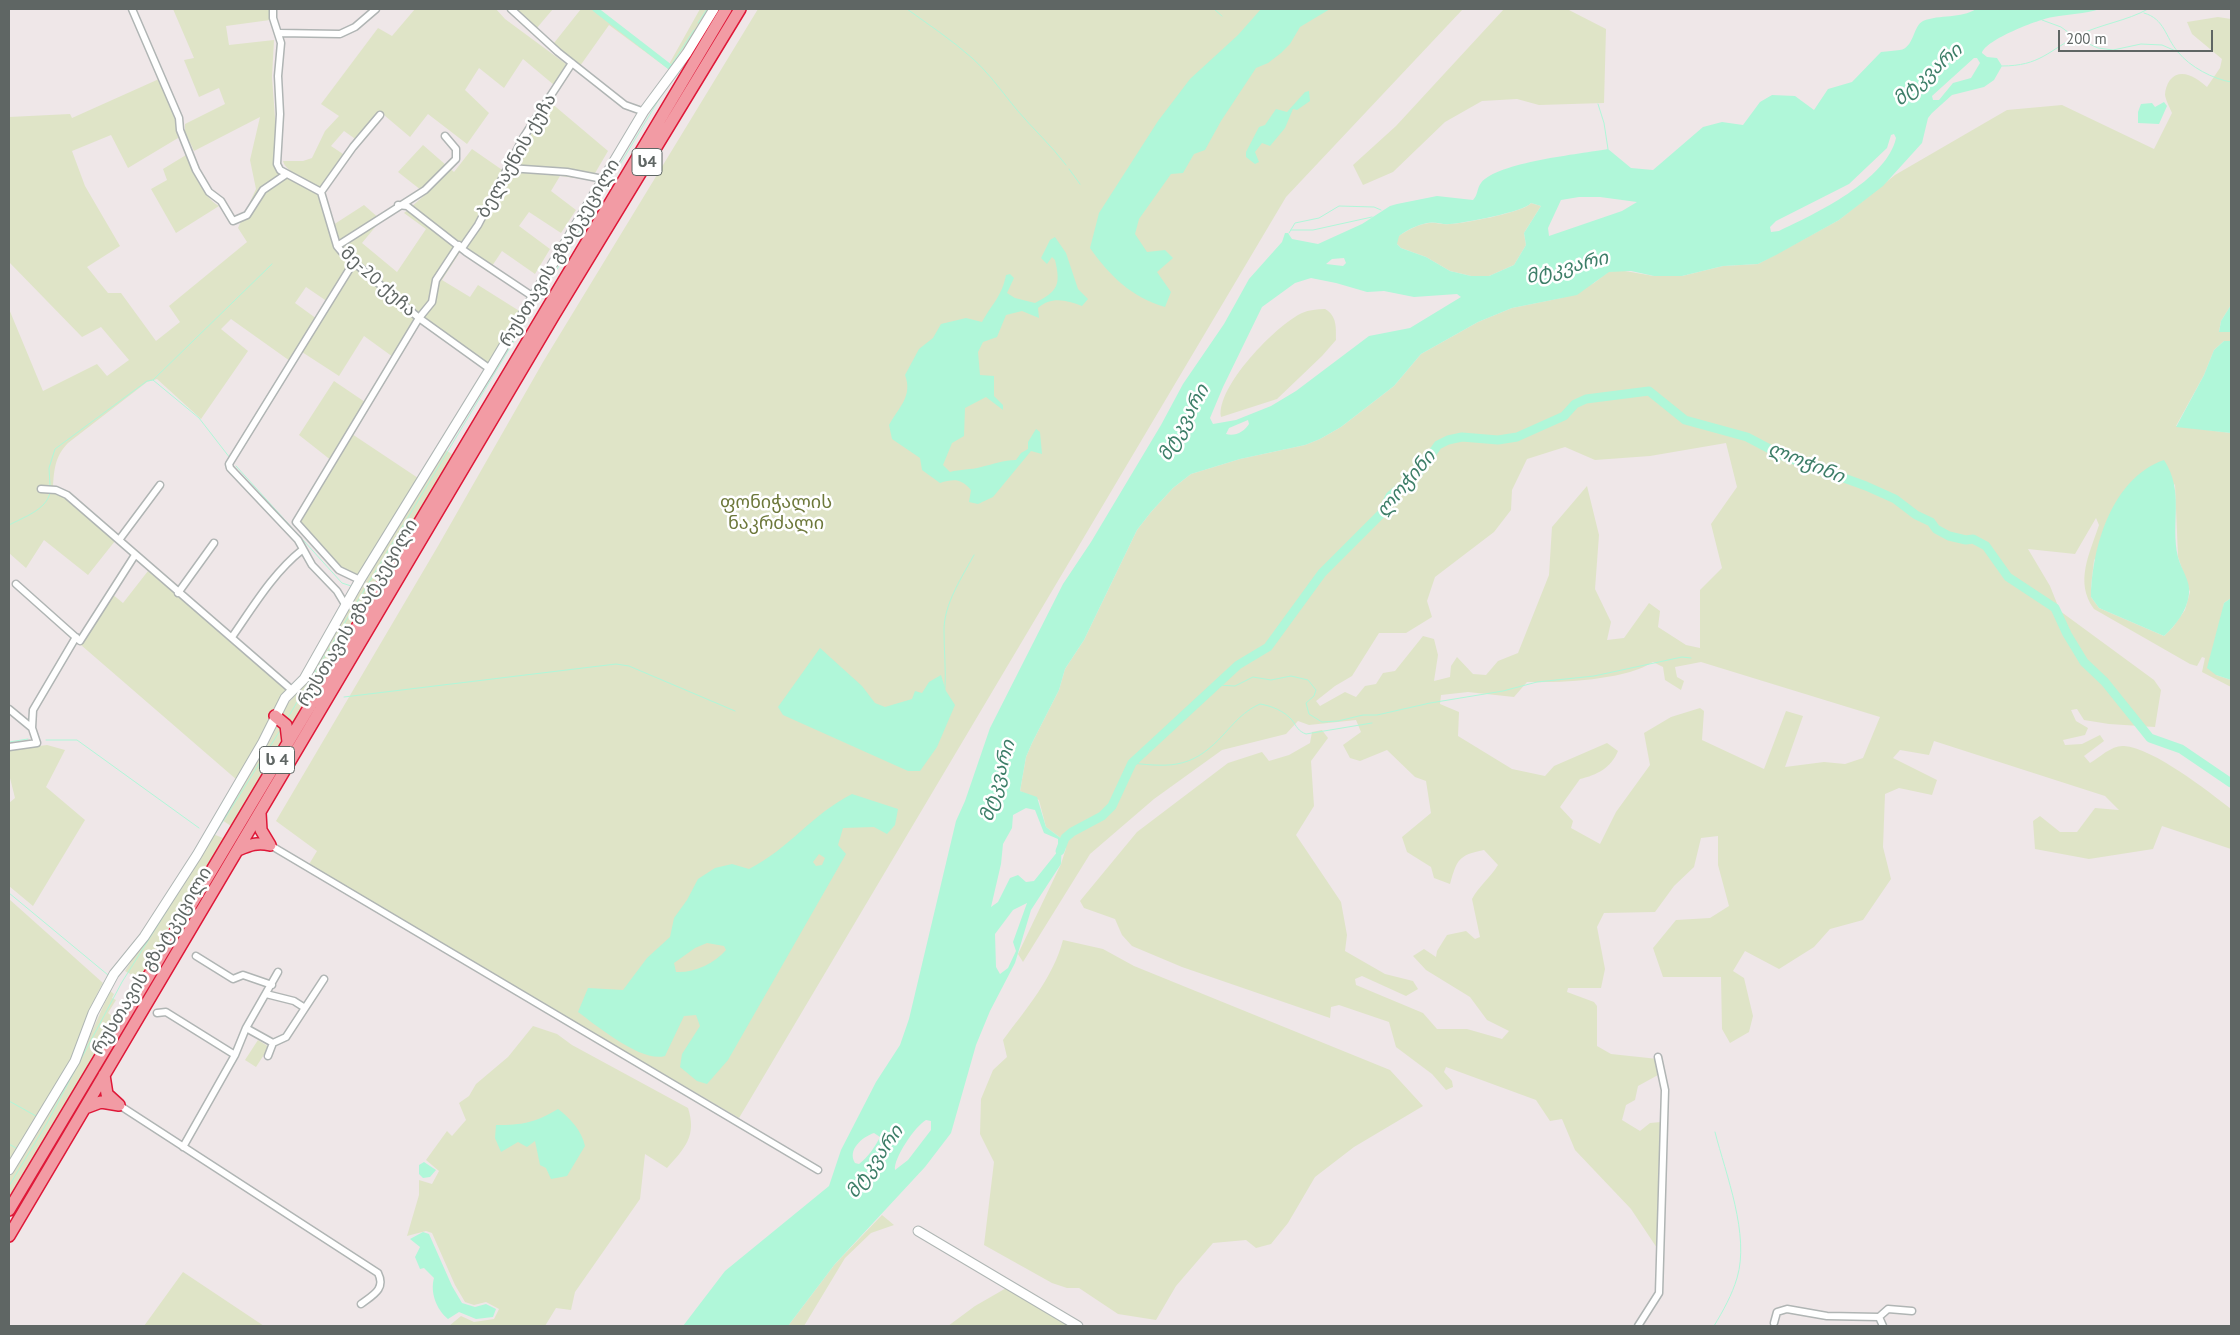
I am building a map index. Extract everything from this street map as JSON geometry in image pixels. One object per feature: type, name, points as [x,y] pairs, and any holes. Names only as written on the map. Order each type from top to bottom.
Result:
[{"type":"highway","name":"რუსთავის გზატკეცილი","points":[[9,1236],[260,814],[726,9]]},
{"type":"highway","name":"რუსთავის გზატკეცილი","points":[[9,1210],[288,742],[550,313],[740,9]]},
{"type":"highway","points":[[288,742],[280,720],[302,719]]},
{"type":"highway","points":[[260,814],[260,830],[270,845]]},
{"type":"highway","points":[[238,850],[252,844],[270,845]]},
{"type":"highway","points":[[104,1075],[107,1094],[119,1105]]},
{"type":"highway","points":[[85,1108],[101,1102],[119,1105]]},
{"type":"street","points":[[132,9],[179,118],[180,130],[196,170],[209,192],[221,201],[233,221],[247,215],[263,190],[285,174]]},
{"type":"street","points":[[273,9],[273,18],[280,33],[277,164],[285,174],[321,192],[353,147],[380,116]]},
{"type":"street","points":[[280,33],[340,34],[355,27],[376,9]]},
{"type":"street","points":[[511,9],[572,63],[625,105],[639,110]]},
{"type":"street","points":[[9,1170],[75,1061],[93,1013],[114,974],[144,937],[198,855],[263,742],[280,720],[285,698],[304,680],[359,582],[490,370],[532,296],[644,111],[687,53],[714,9]]},
{"type":"street","name":"ბელაქნის ქუჩა","points":[[359,582],[339,570],[296,522],[419,318],[432,302],[436,280],[460,246],[478,225],[523,138],[572,63]]},
{"type":"street","points":[[337,246],[378,221],[398,205],[425,190],[456,159],[456,149],[445,136]]},
{"type":"street","points":[[509,168],[567,172],[603,179]]},
{"type":"street","name":"მე-20 ქუჩა","points":[[321,192],[337,246],[419,318],[490,370]]},
{"type":"street","points":[[398,205],[407,206],[532,296]]},
{"type":"street","points":[[346,606],[337,591],[312,565],[298,540],[230,468],[229,464],[352,265],[352,260]]},
{"type":"street","points":[[119,540],[160,485]]},
{"type":"street","points":[[41,489],[56,490],[67,495],[293,691]]},
{"type":"street","points":[[178,593],[214,543]]},
{"type":"street","points":[[232,637],[289,560],[302,550]]},
{"type":"street","points":[[16,584],[80,640],[136,555]]},
{"type":"street","points":[[9,747],[37,743],[32,728],[33,710],[76,637]]},
{"type":"street","points":[[9,709],[32,728]]},
{"type":"street","points":[[270,845],[818,1170]]},
{"type":"street","points":[[196,956],[233,979],[243,975],[272,985]]},
{"type":"street","points":[[183,1147],[235,1055],[246,1028],[278,972]]},
{"type":"street","points":[[268,1056],[273,1043],[286,1037],[324,978]]},
{"type":"street","points":[[266,994],[294,1001],[305,1008]]},
{"type":"street","points":[[157,1013],[166,1012],[235,1055]]},
{"type":"street","points":[[246,1028],[273,1043]]},
{"type":"street","points":[[1638,1326],[1658,1292],[1665,1090],[1658,1057]]},
{"type":"street","points":[[119,1105],[378,1273],[382,1281],[381,1287],[361,1304]]},
{"type":"street","points":[[918,1231],[1078,1326]]},
{"type":"street","points":[[1774,1323],[1776,1312],[1787,1309],[1804,1310],[1827,1316],[1879,1317],[1888,1309],[1912,1310]]},
{"type":"street","points":[[1879,1317],[1883,1326]]},
{"type":"green space","points":[[173,9],[270,9],[270,20],[226,26],[229,45],[274,40],[272,77],[279,172],[319,194],[335,245],[351,264],[328,302],[306,287],[295,303],[317,319],[290,361],[231,319],[221,329],[248,351],[201,419],[157,379],[147,382],[68,443],[58,458],[53,487],[115,541],[88,575],[44,540],[26,568],[9,553],[9,309],[43,391],[97,364],[107,376],[129,360],[101,327],[82,337],[9,262],[9,117],[70,114],[72,118],[159,79],[176,117],[178,138],[128,168],[111,135],[72,151],[85,186],[120,246],[87,267],[108,293],[121,293],[156,341],[180,322],[169,306],[247,242],[238,228],[256,189],[250,160],[260,117],[194,151],[185,132],[185,124],[225,104],[219,88],[199,97],[184,60],[194,58]]},
{"type":"green space","points":[[415,9],[496,9],[505,19],[566,64],[554,85],[523,59],[504,88],[479,68],[465,90],[489,113],[467,144],[428,114],[410,137],[384,115],[361,143],[344,131],[331,146],[346,156],[319,188],[293,173],[283,161],[303,161],[312,158],[325,131],[339,116],[321,104],[378,28],[392,36]]},
{"type":"green space","points":[[514,9],[553,9],[536,29],[554,43],[581,9],[599,9],[668,66],[700,9],[711,9],[671,71],[609,25],[580,66],[514,16]]},
{"type":"green space","name":"ფონიჭალის ნაკრძალი","points":[[758,9],[1463,9],[1286,197],[739,1118],[308,866],[317,851],[276,821],[438,546],[543,362]]},
{"type":"green space","points":[[1504,9],[1567,9],[1606,29],[1604,103],[1539,105],[1517,99],[1482,101],[1445,122],[1393,172],[1363,185],[1353,165],[1396,126]]},
{"type":"green space","points":[[2218,17],[2231,19],[2231,305],[2221,321],[2219,332],[2231,332],[2231,341],[2224,341],[2214,350],[2204,375],[2176,426],[2231,433],[2231,598],[2224,603],[2216,675],[2231,680],[2231,687],[2202,672],[2205,658],[2202,657],[2197,666],[2190,664],[2094,609],[2088,599],[2084,578],[2088,557],[2099,525],[2096,518],[2075,554],[2028,549],[2050,586],[2060,611],[2154,680],[2161,690],[2155,727],[2109,724],[2084,720],[2077,709],[2071,710],[2076,721],[2088,728],[2085,735],[2063,740],[2065,745],[2082,744],[2100,735],[2104,741],[2084,756],[2090,763],[2111,749],[2124,746],[2150,754],[2180,771],[2231,809],[2231,849],[2162,826],[2153,849],[2089,859],[2035,849],[2033,821],[2040,816],[2060,832],[2077,832],[2095,808],[2119,810],[2105,796],[1934,741],[1929,755],[1900,750],[1893,758],[1937,780],[1932,795],[1899,788],[1885,794],[1883,847],[1891,879],[1863,920],[1830,929],[1814,947],[1779,969],[1745,951],[1733,971],[1744,978],[1753,1016],[1749,1032],[1730,1043],[1722,1029],[1721,977],[1663,977],[1653,948],[1676,920],[1710,918],[1729,906],[1718,865],[1718,836],[1701,838],[1694,867],[1674,886],[1655,912],[1604,913],[1597,927],[1605,969],[1601,988],[1568,988],[1567,992],[1594,1002],[1597,1006],[1597,1046],[1611,1054],[1658,1059],[1658,1075],[1638,1086],[1635,1100],[1626,1105],[1622,1120],[1640,1131],[1650,1123],[1661,1122],[1657,1248],[1631,1209],[1575,1150],[1562,1119],[1550,1121],[1536,1100],[1446,1067],[1444,1072],[1452,1081],[1453,1087],[1446,1090],[1432,1074],[1396,1047],[1389,1022],[1339,1005],[1331,1007],[1330,1018],[1182,967],[1132,946],[1122,935],[1115,919],[1084,908],[1080,901],[1137,832],[1228,763],[1262,752],[1269,761],[1289,755],[1310,743],[1312,732],[1322,730],[1328,738],[1311,761],[1314,806],[1296,835],[1341,902],[1347,935],[1345,951],[1385,974],[1413,981],[1418,989],[1406,996],[1362,976],[1355,979],[1356,985],[1423,1013],[1437,1029],[1467,1029],[1502,1039],[1509,1031],[1487,1020],[1470,997],[1426,970],[1413,956],[1424,949],[1436,957],[1437,951],[1447,935],[1466,931],[1475,939],[1480,937],[1472,899],[1498,865],[1484,850],[1469,854],[1457,864],[1450,884],[1434,878],[1431,867],[1407,852],[1402,837],[1431,813],[1426,781],[1415,777],[1387,750],[1360,761],[1350,758],[1343,745],[1361,732],[1356,720],[1309,725],[1298,721],[1286,734],[1222,750],[1154,799],[1090,854],[1023,962],[1018,954],[1061,864],[1066,848],[1062,839],[1046,827],[1039,800],[1020,791],[1026,757],[1059,690],[1065,669],[1084,640],[1137,530],[1173,488],[1191,474],[1240,459],[1305,445],[1320,439],[1341,427],[1394,386],[1421,354],[1478,322],[1512,308],[1561,298],[1594,283],[1608,272],[1619,270],[1654,276],[1682,276],[1723,266],[1758,264],[1839,220],[1895,175],[2007,110],[2062,105],[2154,149],[2172,113],[2165,95],[2166,87],[2170,80],[2174,76],[2184,74],[2194,77],[2207,87],[2220,68],[2222,59],[2192,34],[2187,22]],"holes":[[[1726,443],[1737,487],[1711,524],[1722,568],[1700,590],[1700,648],[1686,645],[1658,627],[1660,611],[1649,603],[1624,638],[1607,640],[1611,622],[1595,589],[1599,535],[1587,486],[1552,527],[1549,575],[1518,653],[1498,661],[1486,675],[1473,674],[1457,657],[1451,666],[1450,677],[1434,681],[1438,655],[1434,639],[1423,636],[1395,671],[1383,673],[1376,684],[1365,686],[1356,697],[1345,692],[1320,706],[1316,701],[1352,676],[1379,633],[1406,633],[1432,617],[1427,601],[1435,577],[1494,532],[1511,510],[1512,490],[1527,459],[1565,447],[1595,460],[1650,456]],[[2175,484],[2178,557],[2190,592],[2185,610],[2164,636],[2099,608],[2091,597],[2091,587],[2094,560]],[[1653,662],[1663,667],[1665,680],[1681,690],[1684,681],[1677,677],[1675,667],[1701,662],[1880,717],[1863,758],[1845,764],[1824,762],[1785,767],[1803,716],[1786,711],[1764,769],[1702,740],[1704,711],[1700,708],[1671,717],[1644,733],[1650,765],[1616,812],[1600,844],[1571,828],[1573,821],[1560,807],[1580,779],[1603,770],[1612,762],[1618,751],[1607,743],[1554,766],[1545,776],[1512,769],[1458,736],[1459,712],[1440,704],[1441,695],[1468,692],[1514,697],[1527,682],[1557,682],[1610,677],[1641,668]]]},
{"type":"green space","points":[[550,102],[608,151],[591,180],[560,176],[551,191],[576,210],[561,233],[529,212],[519,226],[550,249],[535,274],[502,251],[488,272],[460,252],[442,280],[470,297],[478,285],[521,312],[492,362],[485,362],[417,315],[359,266],[339,244],[333,225],[364,205],[381,220],[362,243],[397,272],[426,229],[404,213],[426,194],[398,172],[423,145],[454,172],[472,149],[508,174]]},
{"type":"green space","points":[[186,155],[203,190],[219,206],[176,233],[151,189],[167,180],[163,169]]},
{"type":"green space","points":[[1531,203],[1541,206],[1524,233],[1526,245],[1514,265],[1489,276],[1471,276],[1450,271],[1426,257],[1401,248],[1397,244],[1397,237],[1421,225],[1479,220],[1506,214]]},
{"type":"green space","points":[[353,267],[416,318],[393,357],[364,336],[339,376],[302,352]]},
{"type":"green space","points":[[1325,309],[1334,318],[1336,340],[1322,356],[1277,399],[1221,417],[1222,404],[1228,390],[1250,358],[1264,343],[1278,330],[1302,313]]},
{"type":"green space","points":[[334,381],[365,402],[332,461],[299,435]]},
{"type":"green space","points":[[352,434],[418,478],[358,577],[343,571],[301,527],[300,519]]},
{"type":"green space","points":[[444,449],[455,456],[141,980],[125,971],[213,834],[223,838],[231,826],[222,820],[272,737],[285,707],[306,682]]},
{"type":"green space","points":[[148,571],[289,691],[237,780],[81,645],[112,594],[123,603]]},
{"type":"green space","points":[[47,745],[65,750],[46,787],[85,820],[33,906],[9,886],[9,803],[15,798],[9,774],[9,750]]},
{"type":"green space","points":[[9,899],[103,983],[72,1057],[42,1111],[9,1164]]},
{"type":"green space","points":[[1063,940],[1103,949],[1134,966],[1390,1070],[1423,1106],[1354,1147],[1315,1177],[1288,1223],[1271,1244],[1256,1248],[1246,1240],[1213,1243],[1176,1286],[1156,1320],[1118,1314],[1079,1288],[1067,1288],[1052,1283],[984,1245],[994,1162],[980,1134],[981,1099],[993,1070],[1007,1057],[1003,1040],[1046,980]]},
{"type":"green space","points":[[110,991],[114,994],[112,998],[116,1000],[108,1013],[118,1021],[9,1205],[9,1178],[82,1054]]},
{"type":"green space","points":[[533,1026],[557,1034],[572,1045],[688,1108],[691,1126],[690,1134],[684,1148],[667,1168],[645,1154],[640,1199],[575,1292],[571,1310],[556,1308],[545,1326],[449,1326],[461,1316],[474,1322],[494,1319],[499,1309],[486,1302],[474,1305],[465,1302],[455,1285],[432,1233],[426,1231],[407,1236],[419,1195],[419,1180],[432,1184],[439,1171],[426,1160],[447,1131],[452,1136],[466,1120],[459,1103],[469,1096],[476,1084],[508,1057]]},
{"type":"green space","points":[[258,1040],[269,1047],[256,1067],[245,1060]]},
{"type":"green space","points":[[882,1215],[894,1225],[871,1233],[845,1258],[804,1326],[788,1326],[835,1264]]},
{"type":"green space","points":[[183,1272],[264,1326],[144,1326]]},
{"type":"green space","points":[[1008,1287],[1072,1326],[948,1326],[975,1306]]},
{"type":"water","points":[[1261,9],[1330,9],[1300,27],[1290,44],[1281,53],[1268,63],[1256,68],[1221,121],[1205,150],[1194,154],[1183,173],[1171,174],[1139,219],[1135,234],[1147,252],[1165,250],[1173,258],[1157,272],[1171,292],[1165,307],[1153,303],[1122,284],[1105,268],[1090,248],[1099,213],[1158,121],[1190,79],[1238,35]]},
{"type":"water","name":"მტკვარი","points":[[1976,9],[2100,9],[2046,19],[2013,31],[1992,42],[1982,53],[1987,57],[1997,58],[2002,66],[1994,80],[1984,87],[1952,95],[1928,118],[1922,143],[1883,186],[1839,220],[1776,255],[1758,264],[1723,266],[1682,276],[1654,276],[1631,271],[1609,272],[1577,295],[1512,308],[1478,322],[1421,354],[1394,386],[1341,427],[1320,439],[1305,445],[1240,459],[1191,474],[1173,488],[1137,530],[1084,640],[1065,669],[1059,690],[1026,757],[1020,791],[1037,797],[1046,827],[1062,839],[1061,864],[1031,910],[1015,963],[990,1011],[976,1045],[951,1133],[925,1167],[835,1264],[788,1326],[683,1326],[725,1271],[829,1186],[841,1150],[876,1082],[900,1045],[909,1019],[956,821],[965,801],[990,728],[1063,584],[1091,542],[1161,425],[1183,384],[1224,324],[1249,279],[1282,242],[1285,233],[1288,233],[1292,239],[1318,244],[1362,224],[1390,206],[1397,204],[1437,196],[1473,200],[1481,183],[1490,176],[1521,164],[1560,156],[1608,149],[1631,168],[1653,170],[1703,127],[1722,122],[1743,125],[1760,102],[1772,95],[1795,96],[1814,110],[1828,89],[1852,82],[1881,52],[1905,48],[1911,41],[1917,27],[1923,21],[1970,12]],"holes":[[[1974,58],[1977,58],[1980,63],[1971,78],[1953,83],[1939,100],[1933,100],[1932,96]],[[1894,134],[1896,138],[1890,153],[1879,168],[1865,181],[1848,194],[1811,215],[1779,231],[1771,232],[1770,227],[1776,221],[1849,184],[1887,148],[1891,135]],[[1579,197],[1600,197],[1637,202],[1622,211],[1549,236],[1548,228],[1561,200]],[[1531,203],[1541,206],[1524,233],[1526,245],[1514,265],[1489,276],[1471,276],[1450,271],[1426,257],[1401,248],[1397,244],[1399,236],[1423,224],[1457,223],[1506,213]],[[1344,258],[1346,263],[1343,266],[1326,264],[1332,259]],[[1311,278],[1367,292],[1384,291],[1414,297],[1457,294],[1461,297],[1410,328],[1369,336],[1296,391],[1271,406],[1236,420],[1213,424],[1210,418],[1262,307],[1295,283]],[[1248,420],[1249,424],[1242,431],[1233,435],[1226,434],[1229,428]],[[1026,808],[1035,810],[1044,833],[1058,839],[1058,851],[1034,881],[1026,882],[1018,875],[1010,878],[998,902],[991,907],[1001,864],[1003,844],[1012,828],[1013,815]],[[1027,903],[1013,942],[1016,951],[1008,968],[1000,974],[996,967],[995,934],[1013,910]],[[926,1120],[931,1121],[931,1130],[908,1160],[895,1170],[897,1158],[921,1123]],[[874,1133],[880,1137],[874,1148],[865,1158],[859,1164],[855,1163],[853,1158],[854,1149],[865,1138]]]},
{"type":"water","points":[[1309,91],[1310,101],[1297,110],[1293,109],[1285,128],[1270,146],[1262,143],[1255,152],[1259,162],[1255,164],[1246,157],[1246,152],[1259,127],[1265,125],[1276,109],[1287,112],[1305,92]]},
{"type":"water","points":[[2164,102],[2167,106],[2159,124],[2138,123],[2138,112],[2141,104],[2152,103],[2155,107]]},
{"type":"water","points":[[1055,237],[1066,253],[1078,289],[1088,299],[1082,306],[1059,300],[1048,302],[1038,308],[1039,318],[1022,311],[1006,315],[997,337],[983,342],[978,352],[980,375],[994,376],[994,396],[1003,405],[1003,410],[986,397],[965,408],[964,436],[952,443],[943,465],[950,472],[1016,460],[1021,453],[1028,449],[1028,442],[1036,429],[1040,432],[1042,454],[1031,451],[993,497],[978,504],[969,502],[971,490],[964,483],[957,480],[940,483],[922,470],[920,458],[892,439],[889,425],[901,407],[906,395],[907,382],[905,375],[919,349],[933,338],[941,324],[966,318],[982,322],[999,294],[1006,275],[1010,274],[1014,278],[1007,293],[1015,298],[1035,303],[1049,295],[1056,286],[1057,269],[1055,260],[1052,257],[1047,264],[1041,258],[1050,240]]},
{"type":"water","points":[[2231,305],[2231,332],[2219,332],[2221,321]]},
{"type":"water","points":[[2224,341],[2231,341],[2231,433],[2176,427],[2204,375],[2214,350]]},
{"type":"water","points":[[2164,460],[2174,484],[2176,496],[2176,544],[2178,557],[2189,589],[2188,600],[2183,612],[2177,622],[2164,636],[2099,608],[2091,597],[2096,557],[2108,516],[2118,498],[2131,482],[2146,469]]},
{"type":"water","points":[[2231,598],[2231,680],[2216,675],[2207,668],[2224,603]]},
{"type":"water","points":[[820,648],[862,686],[875,703],[885,707],[912,699],[915,691],[922,693],[929,682],[941,675],[946,691],[955,705],[937,747],[920,771],[908,771],[783,715],[778,707]]},
{"type":"water","points":[[852,794],[898,809],[895,825],[887,834],[874,827],[843,828],[838,845],[846,854],[728,1060],[707,1084],[697,1081],[680,1067],[682,1054],[700,1026],[696,1015],[684,1016],[665,1056],[655,1057],[632,1049],[620,1042],[578,1012],[588,988],[623,990],[647,958],[670,937],[674,918],[687,900],[698,879],[715,868],[732,864],[749,869],[776,852],[838,802]],"holes":[[[819,854],[825,858],[822,865],[816,866],[813,862]],[[707,943],[724,946],[726,950],[703,967],[690,971],[676,972],[674,963],[695,948]]]},
{"type":"water","points":[[558,1109],[575,1125],[585,1146],[567,1176],[551,1179],[546,1168],[540,1165],[535,1141],[527,1147],[518,1142],[501,1152],[495,1138],[496,1125],[528,1122]]},
{"type":"water","points":[[424,1162],[436,1170],[430,1177],[423,1178],[419,1174],[419,1165]]},
{"type":"water","points":[[423,1232],[429,1234],[452,1286],[462,1303],[475,1307],[486,1304],[496,1309],[493,1317],[476,1319],[459,1312],[448,1319],[444,1315],[435,1300],[434,1278],[424,1268],[420,1269],[415,1257],[420,1247],[410,1239]]},
{"type":"waterway","points":[[595,9],[670,67]]},
{"type":"waterway","points":[[698,23],[707,9]]},
{"type":"waterway","points":[[907,9],[956,45],[978,64],[1066,165]]},
{"type":"waterway","points":[[1214,9],[1222,16]]},
{"type":"waterway","points":[[2002,66],[2035,60],[2079,35],[2148,9]]},
{"type":"waterway","points":[[2144,13],[2161,24],[2174,46],[2189,63],[2209,75],[2231,82]]},
{"type":"waterway","points":[[2042,20],[2061,27],[2076,38],[2098,48],[2113,50],[2141,44],[2162,45],[2178,52]]},
{"type":"waterway","points":[[670,67],[694,30]]},
{"type":"waterway","points":[[287,719],[661,96]]},
{"type":"waterway","points":[[1598,104],[1604,123],[1608,149]]},
{"type":"waterway","points":[[1069,169],[1080,184]]},
{"type":"waterway","points":[[1289,233],[1295,223],[1319,218],[1339,206],[1374,207],[1381,210]]},
{"type":"waterway","points":[[1291,230],[1313,230],[1372,217]]},
{"type":"waterway","points":[[230,458],[199,418],[153,380],[272,264]]},
{"type":"waterway","points":[[50,485],[49,468],[55,449],[147,381],[153,380]]},
{"type":"waterway","name":"ლოჭინი","points":[[1060,851],[1065,838],[1072,832],[1102,816],[1112,806],[1132,763],[1238,665],[1268,647],[1322,573],[1381,514],[1390,496],[1419,472],[1438,445],[1448,440],[1462,437],[1498,440],[1517,437],[1564,416],[1575,404],[1586,399],[1649,391],[1685,420],[1747,437],[1783,456],[1866,486],[1895,499],[1916,515],[1931,522],[1936,529],[1949,536],[1966,540],[1973,539],[1986,546],[2008,577],[2055,608],[2067,634],[2084,662],[2105,682],[2150,738],[2181,749],[2231,783]]},
{"type":"waterway","points":[[236,466],[342,583],[351,586]]},
{"type":"waterway","points":[[9,525],[28,516],[39,508],[48,499],[50,493]]},
{"type":"waterway","points":[[945,688],[944,630],[947,610],[954,591],[974,555]]},
{"type":"waterway","points":[[1217,685],[1235,686],[1253,677],[1271,680],[1291,676],[1308,680],[1316,690],[1314,696],[1306,703],[1309,714],[1322,722],[1338,721],[1363,715],[1377,715],[1430,703],[1503,691],[1537,682],[1594,676],[1682,657],[1691,658]]},
{"type":"waterway","points":[[344,697],[616,664],[629,666],[735,711]]},
{"type":"waterway","points":[[1132,763],[1172,765],[1193,759],[1213,745],[1244,713],[1260,704],[1282,712],[1292,720],[1299,730],[1306,734],[1372,723]]},
{"type":"waterway","points":[[9,1186],[47,1123],[122,982],[281,729]]},
{"type":"waterway","points":[[9,742],[28,739]]},
{"type":"waterway","points":[[46,740],[77,740],[199,828]]},
{"type":"waterway","points":[[9,893],[108,975]]},
{"type":"waterway","points":[[9,1101],[36,1116]]},
{"type":"waterway","points":[[1714,1326],[1730,1297],[1737,1278],[1741,1243],[1735,1205],[1715,1132]]},
{"type":"waterway","points":[[9,1144],[16,1148]]}]
